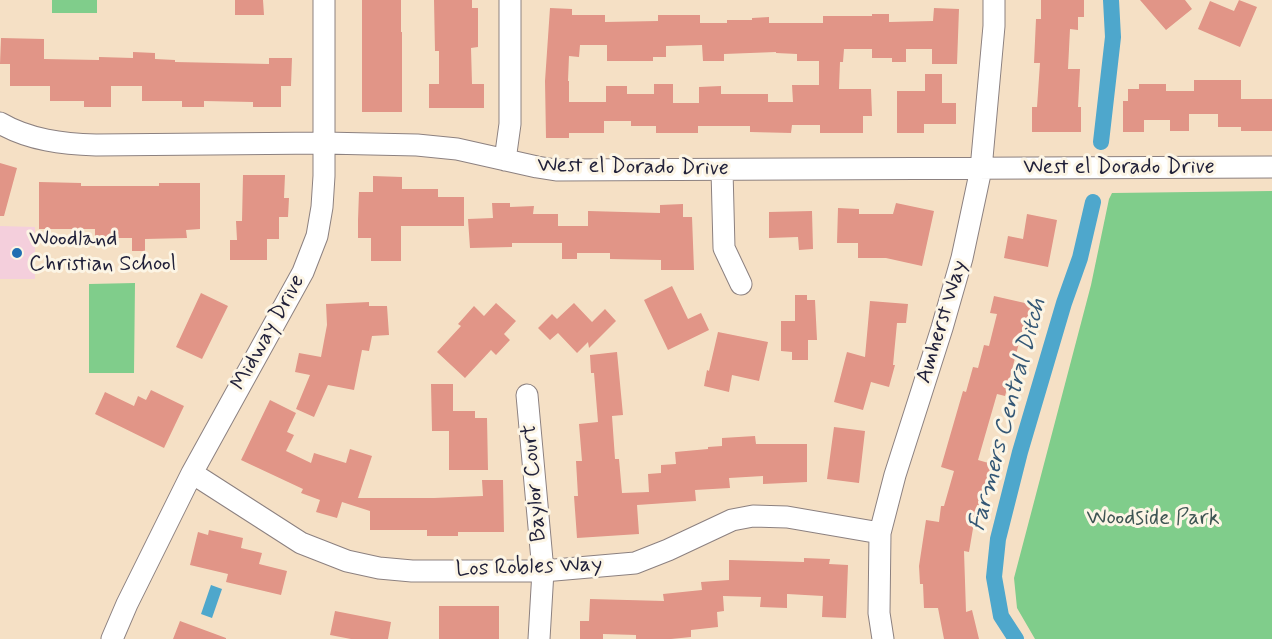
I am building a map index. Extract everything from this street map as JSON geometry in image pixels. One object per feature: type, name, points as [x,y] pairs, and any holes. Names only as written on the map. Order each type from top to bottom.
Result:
[{"type":"street","name":"Midway Drive","points":[[112,639],[192,473],[303,272],[317,236],[322,207],[324,144],[324,0]]},
{"type":"street","points":[[505,160],[510,124],[510,0]]},
{"type":"street","name":"Amherst Way","points":[[883,639],[879,613],[880,533],[889,496],[962,258],[981,169],[994,27],[994,0]]},
{"type":"street","name":"West el Dorado Drive","points":[[0,123],[31,136],[70,144],[417,145],[458,149],[537,168],[556,170],[1272,167]]},
{"type":"street","points":[[722,170],[724,248],[741,284]]},
{"type":"street","name":"Baylor Court","points":[[527,395],[543,571],[538,639]]},
{"type":"street","name":"Los Robles Way","points":[[192,473],[301,543],[347,561],[379,568],[411,571],[543,571],[635,563],[732,519],[753,516],[787,517],[880,533]]},
{"type":"shaded area","name":"Woodland Christian School","points":[[0,226],[35,227],[35,279],[0,279]]},
{"type":"green space","points":[[52,0],[97,0],[97,13],[52,13]]},
{"type":"green space","name":"Woodside Park","points":[[1272,191],[1272,639],[1035,639],[1017,608],[1014,578],[1091,285],[1112,193]]},
{"type":"green space","points":[[135,283],[134,373],[89,373],[89,284]]},
{"type":"water","points":[[211,585],[222,589],[212,618],[201,614]]},
{"type":"building","points":[[235,0],[263,0],[264,15],[235,15]]},
{"type":"building","points":[[362,0],[401,0],[402,112],[362,112]]},
{"type":"building","points":[[434,0],[472,0],[472,8],[478,8],[478,47],[471,48],[472,84],[484,84],[484,108],[429,108],[429,84],[439,84],[439,51],[435,51]]},
{"type":"building","points":[[1041,0],[1084,0],[1084,17],[1078,17],[1078,30],[1070,29],[1068,69],[1080,69],[1078,107],[1081,107],[1081,132],[1032,132],[1032,107],[1037,107],[1040,63],[1034,63],[1036,19],[1041,19]]},
{"type":"building","points":[[1140,0],[1185,0],[1192,9],[1166,30]]},
{"type":"building","points":[[1239,0],[1257,7],[1240,47],[1198,29],[1210,1],[1234,11]]},
{"type":"building","points":[[550,8],[572,9],[572,15],[605,15],[605,22],[658,21],[658,15],[700,15],[700,23],[727,23],[727,20],[769,17],[769,23],[823,23],[823,16],[872,16],[872,14],[889,14],[889,22],[933,21],[934,8],[959,9],[957,64],[932,64],[932,49],[906,49],[906,62],[892,62],[892,58],[872,58],[872,49],[844,49],[843,62],[840,62],[839,89],[871,89],[872,116],[863,116],[863,133],[820,133],[820,125],[792,125],[791,133],[750,132],[750,126],[698,126],[698,133],[656,133],[656,126],[631,126],[631,121],[604,121],[604,133],[569,133],[569,138],[546,138],[545,81]],"holes":[[[580,45],[607,45],[607,61],[653,61],[653,57],[666,57],[666,46],[702,45],[703,61],[724,61],[724,54],[776,52],[797,54],[797,61],[819,61],[819,85],[792,85],[793,102],[768,102],[768,94],[721,94],[721,86],[699,87],[699,103],[673,103],[673,84],[654,84],[654,94],[627,94],[627,86],[606,86],[606,102],[569,102],[569,56],[579,57]]]},
{"type":"building","points":[[1,38],[44,39],[44,59],[133,58],[133,52],[155,53],[155,59],[175,60],[175,62],[269,64],[269,58],[292,58],[291,86],[281,86],[281,107],[253,107],[253,102],[204,101],[204,107],[182,107],[182,101],[142,101],[142,86],[111,86],[111,107],[84,107],[84,101],[50,101],[50,86],[10,86],[10,64],[0,64]]},
{"type":"building","points":[[925,74],[942,74],[942,103],[956,103],[956,124],[924,124],[924,133],[897,133],[897,91],[925,91]]},
{"type":"building","points":[[1194,80],[1241,80],[1241,99],[1272,99],[1272,131],[1241,131],[1241,127],[1218,127],[1218,114],[1189,114],[1189,131],[1170,131],[1170,120],[1144,120],[1144,132],[1123,132],[1123,101],[1128,101],[1128,89],[1139,89],[1139,84],[1166,84],[1166,91],[1194,91]]},
{"type":"building","points":[[0,163],[17,168],[4,216],[0,216]]},
{"type":"building","points":[[243,175],[285,175],[284,198],[289,198],[288,217],[279,217],[279,239],[267,239],[267,260],[230,260],[230,240],[237,240],[236,221],[242,221]]},
{"type":"building","points":[[373,176],[402,177],[402,189],[438,189],[438,197],[464,197],[464,226],[401,226],[401,261],[371,261],[371,238],[358,238],[358,220],[359,192],[373,192]]},
{"type":"building","points":[[39,182],[81,183],[81,186],[159,186],[159,183],[200,183],[200,229],[186,230],[187,238],[145,239],[145,251],[132,251],[132,238],[95,238],[95,229],[39,229]]},
{"type":"building","points":[[492,203],[510,203],[510,207],[534,206],[533,214],[558,214],[558,226],[588,226],[588,211],[660,213],[660,205],[683,204],[683,217],[692,217],[694,270],[661,270],[661,260],[610,259],[610,253],[577,253],[577,259],[562,259],[562,243],[512,243],[512,247],[470,248],[468,219],[493,218]]},
{"type":"building","points":[[896,203],[934,211],[922,266],[886,258],[858,258],[858,243],[837,243],[838,208],[859,209],[859,214],[893,214]]},
{"type":"building","points":[[812,211],[813,249],[799,250],[798,237],[769,238],[769,212]]},
{"type":"building","points":[[1027,214],[1057,220],[1048,267],[1004,258],[1008,236],[1023,239]]},
{"type":"building","points":[[672,286],[688,319],[701,313],[709,330],[668,350],[644,300]]},
{"type":"building","points":[[201,293],[228,306],[202,359],[176,347]]},
{"type":"building","points":[[795,295],[807,295],[807,300],[815,300],[817,340],[808,340],[808,360],[792,360],[792,352],[781,351],[781,321],[795,321]]},
{"type":"building","points":[[994,296],[1038,306],[1033,327],[1024,324],[1005,396],[997,394],[978,460],[992,464],[980,506],[977,505],[969,552],[964,551],[966,612],[972,610],[979,639],[944,639],[938,608],[924,608],[923,584],[920,584],[919,566],[926,520],[939,522],[941,506],[944,506],[954,471],[941,467],[963,391],[966,392],[973,367],[978,368],[984,345],[989,346],[997,314],[990,313]]},
{"type":"building","points":[[870,301],[908,304],[906,323],[897,323],[893,365],[895,365],[889,387],[871,382],[863,410],[834,402],[847,352],[865,357]]},
{"type":"building","points":[[369,302],[369,306],[387,306],[389,335],[372,336],[369,351],[362,350],[354,390],[328,385],[314,417],[296,409],[310,375],[295,372],[299,353],[321,357],[327,325],[326,304]]},
{"type":"building","points":[[496,303],[516,321],[504,334],[510,340],[496,355],[491,350],[465,378],[437,352],[461,326],[458,324],[474,306],[484,316]]},
{"type":"building","points":[[574,303],[592,322],[605,309],[616,321],[589,348],[588,342],[577,353],[558,333],[550,340],[538,328],[552,314],[557,319]]},
{"type":"building","points":[[718,332],[768,342],[759,381],[732,375],[729,392],[704,386]]},
{"type":"building","points":[[617,352],[623,415],[612,416],[615,459],[619,459],[622,493],[649,492],[648,474],[661,473],[661,465],[676,464],[675,452],[722,446],[722,438],[755,436],[756,444],[807,444],[807,482],[763,484],[763,476],[729,478],[730,488],[695,490],[696,501],[637,505],[639,534],[577,538],[574,496],[578,496],[576,461],[582,461],[579,424],[598,422],[594,373],[591,373],[590,355]]},
{"type":"building","points":[[431,384],[453,384],[453,411],[475,411],[475,418],[487,418],[488,470],[449,470],[449,431],[432,431]]},
{"type":"building","points":[[151,390],[184,406],[164,448],[95,414],[105,392],[134,406],[138,396],[146,400]]},
{"type":"building","points":[[270,400],[296,413],[287,432],[294,435],[286,451],[311,463],[314,453],[346,463],[350,449],[372,456],[358,498],[483,496],[482,480],[503,480],[504,532],[458,532],[458,536],[427,536],[427,530],[370,530],[370,511],[342,502],[337,518],[316,512],[320,500],[301,493],[303,489],[241,460]]},
{"type":"building","points":[[834,427],[865,431],[859,483],[827,479]]},
{"type":"building","points":[[209,530],[243,538],[241,548],[262,553],[259,564],[287,571],[281,595],[226,582],[228,574],[190,565],[198,532],[208,535]]},
{"type":"building","points":[[804,558],[830,559],[829,564],[848,565],[846,618],[822,617],[823,596],[787,594],[787,608],[760,607],[761,597],[723,596],[724,611],[717,612],[718,627],[691,630],[691,637],[636,639],[636,635],[603,634],[603,639],[580,639],[580,621],[589,621],[590,599],[664,601],[663,594],[702,590],[701,582],[729,580],[729,560],[804,562]]},
{"type":"building","points":[[439,606],[499,606],[499,639],[439,639]]},
{"type":"building","points":[[335,611],[391,622],[388,639],[351,639],[330,635]]},
{"type":"building","points":[[180,621],[226,638],[226,639],[173,639]]},
{"type":"waterway","name":"Farmers Central Ditch","points":[[1101,142],[1113,37],[1111,0]]},
{"type":"waterway","name":"Farmers Central Ditch","points":[[1016,639],[1001,616],[994,577],[998,539],[1020,452],[1064,303],[1080,258],[1093,202]]},
{"type":"place","name":"Woodland Christian School","points":[[17,253]]}]
